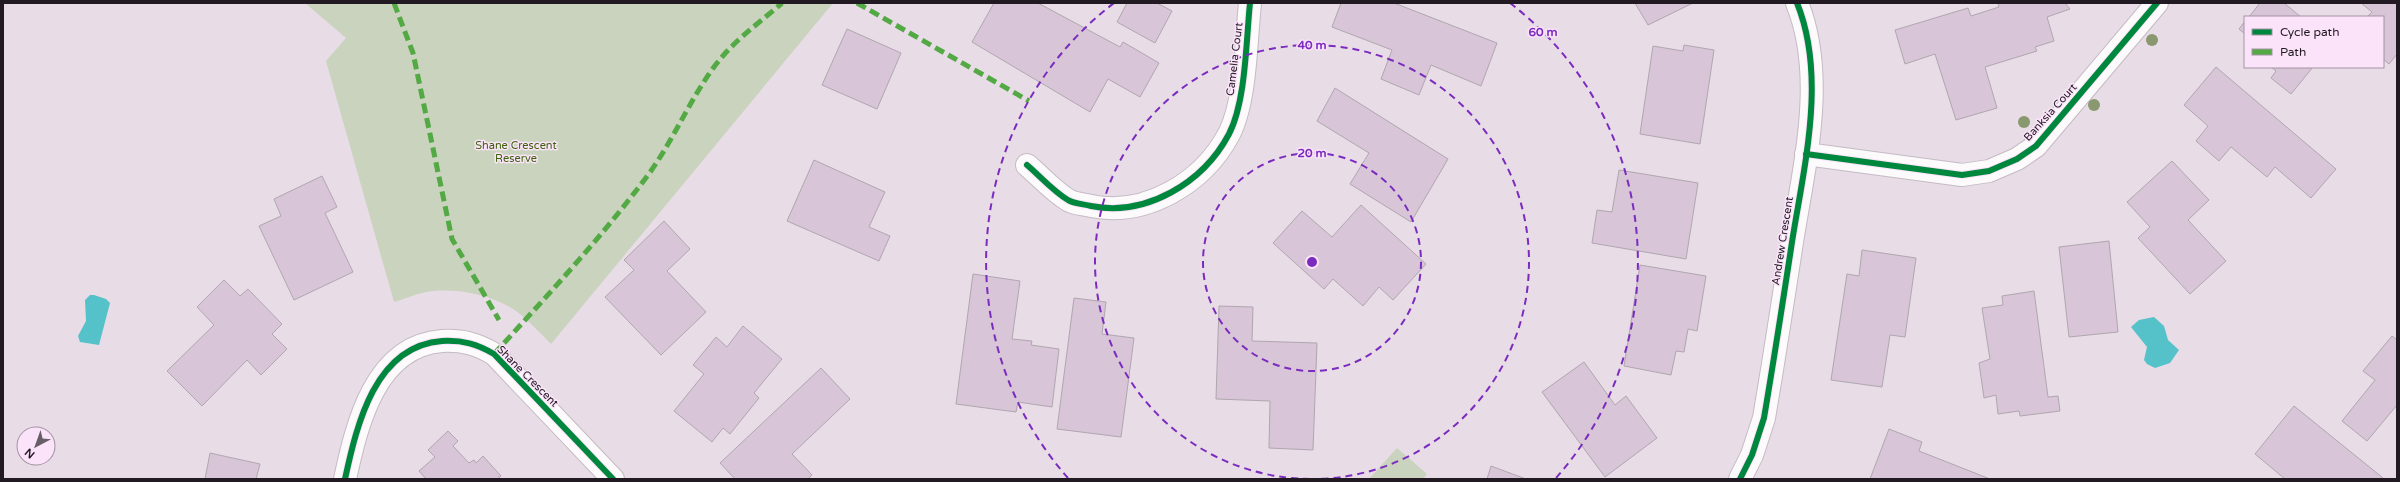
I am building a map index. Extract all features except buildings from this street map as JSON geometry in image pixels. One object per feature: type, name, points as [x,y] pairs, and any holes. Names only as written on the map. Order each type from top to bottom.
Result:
[{"type":"street","name":"Camelia Court","points":[[1027,164],[1068,201],[1106,209],[1151,203],[1182,187],[1208,164],[1229,134],[1240,98],[1250,3]]},
{"type":"street","name":"Andrew Crescent","points":[[1740,479],[1752,455],[1764,418],[1806,154],[1811,94],[1809,51],[1797,3]]},
{"type":"street","name":"Banksia Court","points":[[1806,154],[1962,175],[1989,171],[2017,159],[2036,146],[2157,3]]},
{"type":"street","name":"Shane Crescent","points":[[345,479],[355,437],[369,397],[396,358],[427,342],[459,340],[479,345],[494,354],[613,479]]},
{"type":"green space","name":"Shane Crescent Reserve","points":[[305,3],[833,3],[551,344],[520,314],[510,307],[488,297],[463,292],[438,291],[422,293],[394,302],[326,61],[346,38]]},
{"type":"green space","points":[[1397,448],[1427,474],[1423,479],[1369,479]]},
{"type":"water","points":[[90,295],[106,299],[110,303],[99,345],[80,342],[78,336],[86,321],[85,300]]},
{"type":"water","points":[[2154,317],[2164,326],[2168,340],[2179,350],[2170,363],[2155,368],[2147,364],[2144,360],[2147,347],[2131,327],[2139,320]]},
{"type":"marked path","points":[[394,3],[413,53],[452,239],[499,320]]},
{"type":"marked path","points":[[494,354],[612,221],[648,175],[665,149],[705,80],[721,58],[746,33],[782,3]]},
{"type":"marked path","points":[[857,3],[1029,101]]},
{"type":"cycle path","points":[[1027,165],[1052,188],[1068,200],[1091,206],[1112,208],[1132,206],[1152,201],[1171,192],[1188,181],[1218,152],[1229,134],[1235,120],[1242,88],[1250,3]]},
{"type":"cycle path","points":[[1740,479],[1752,455],[1764,418],[1807,152],[1812,91],[1811,61],[1806,31],[1797,3]]},
{"type":"cycle path","points":[[1806,154],[1962,175],[1989,171],[2017,159],[2036,146],[2157,3]]},
{"type":"cycle path","points":[[345,479],[363,412],[373,391],[385,372],[400,357],[419,346],[442,341],[470,343],[494,354],[613,479]]}]
